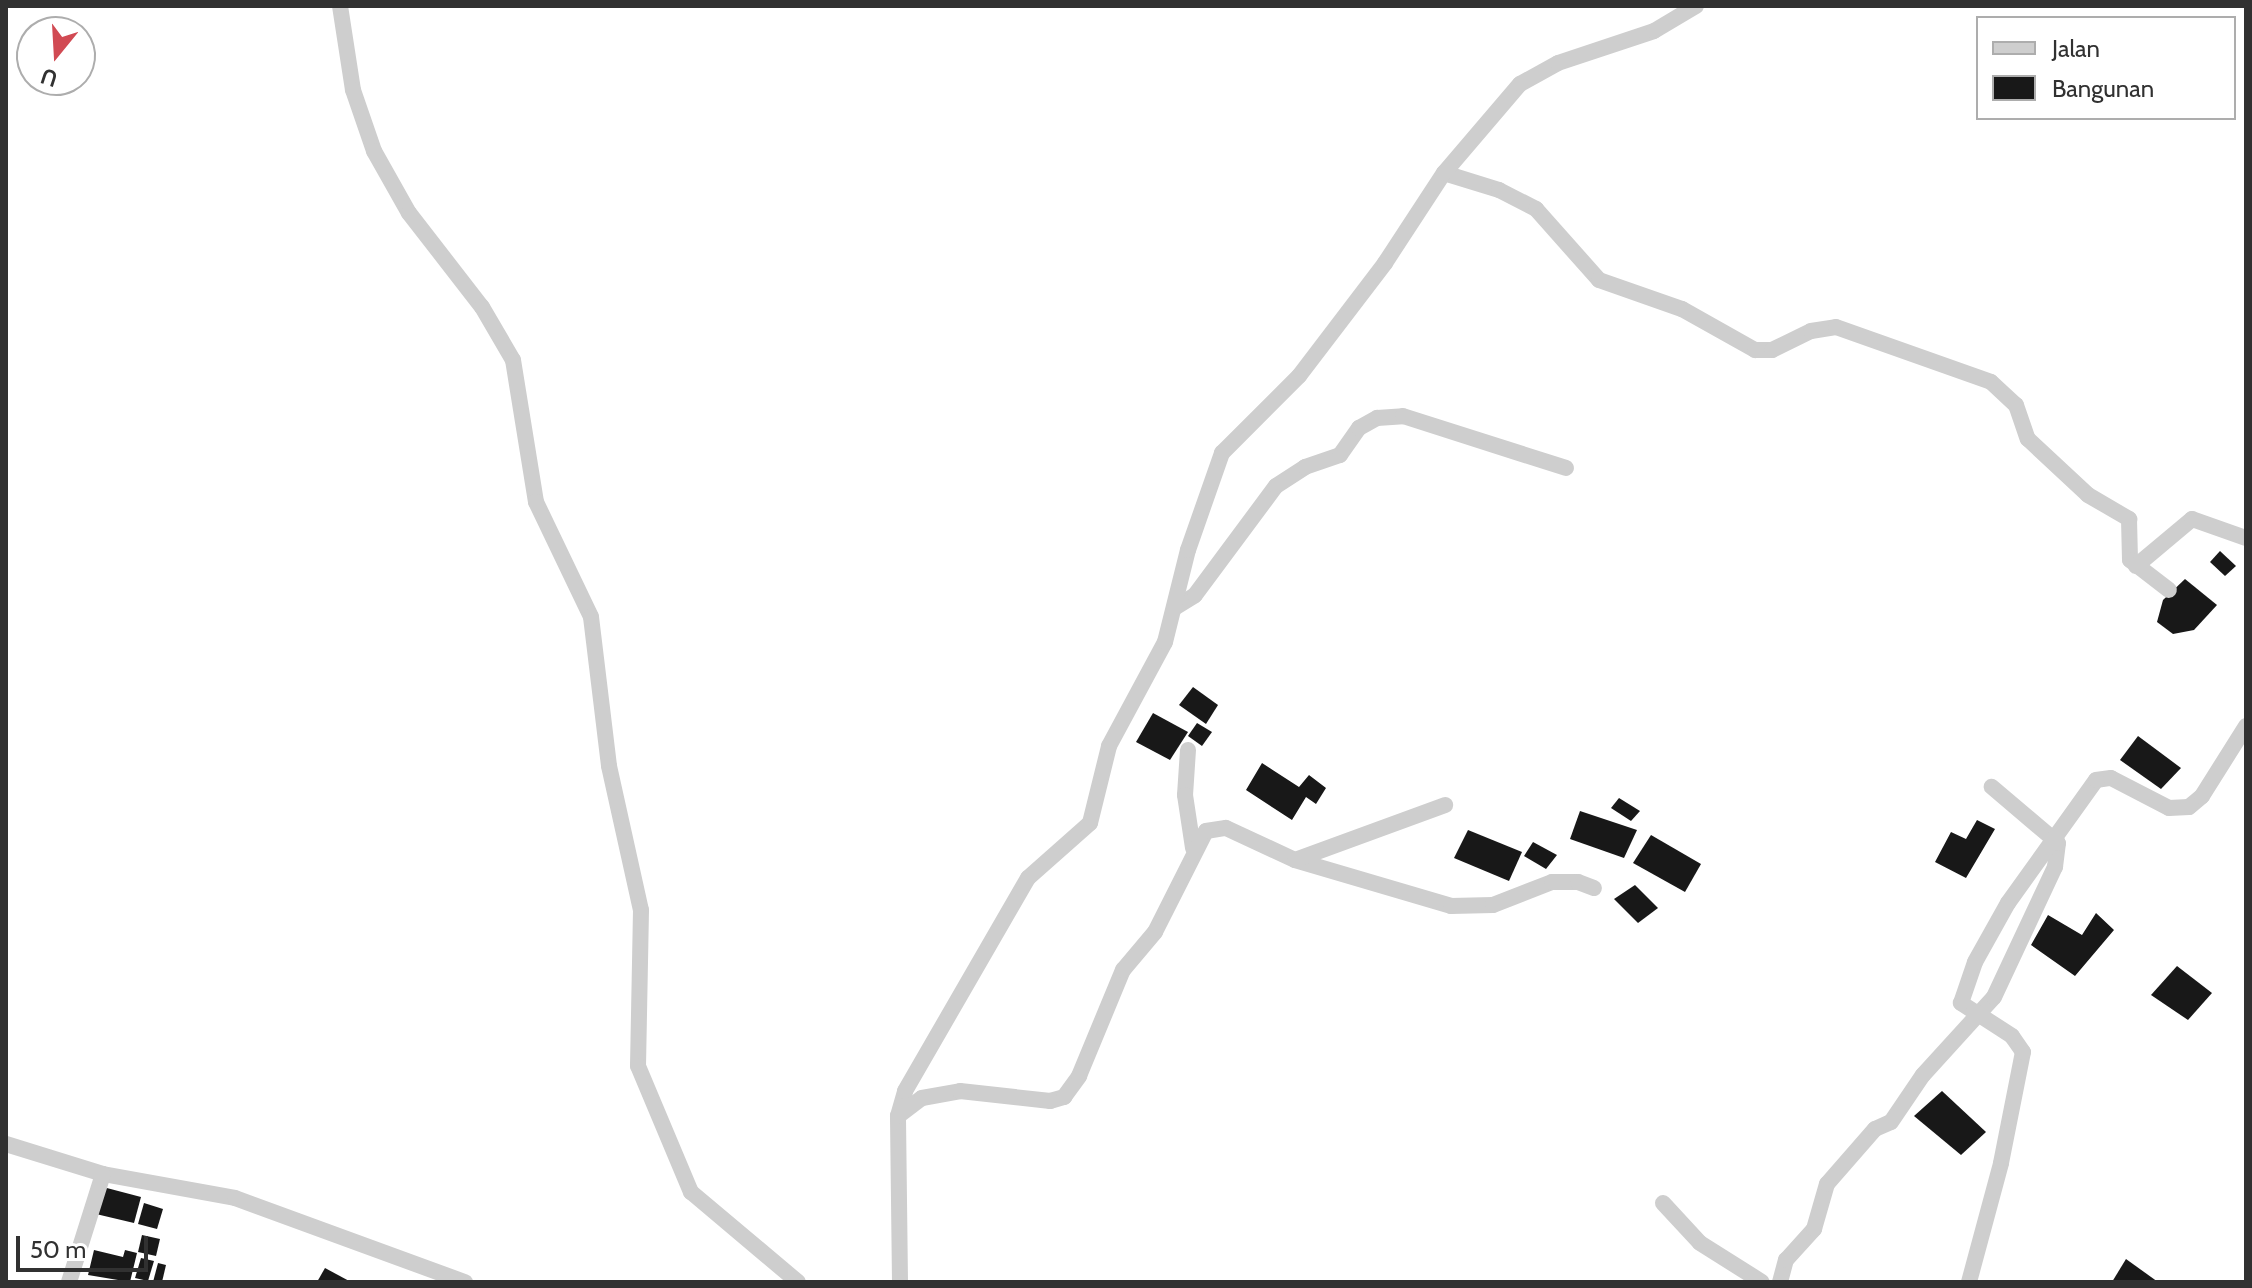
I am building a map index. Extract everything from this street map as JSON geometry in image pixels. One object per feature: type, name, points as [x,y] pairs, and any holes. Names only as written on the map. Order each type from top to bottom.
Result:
[{"type":"street","points":[[340,6],[353,90],[374,151],[409,213],[482,307],[513,360],[536,502],[591,617],[609,766],[641,910],[638,1066],[691,1192],[798,1282]]},
{"type":"street","points":[[900,1282],[898,1116],[905,1091],[1028,878],[1090,823],[1109,746],[1165,642],[1188,550],[1222,453],[1299,376],[1385,263],[1444,173],[1520,84],[1539,71],[1611,49],[1696,6]]},
{"type":"street","points":[[1444,173],[1499,190],[1536,209],[1599,280],[1682,309],[1755,350],[1772,350],[1811,331],[1836,327],[1991,382],[2016,405],[2028,439],[2088,495],[2129,519],[2128,557],[2169,590]]},
{"type":"street","points":[[1176,607],[1195,595],[1276,486],[1305,467],[1340,455],[1359,428],[1377,418],[1403,416],[1566,468]]},
{"type":"street","points":[[2136,566],[2192,519],[2246,538]]},
{"type":"street","points":[[1969,1282],[2001,1163],[2023,1052],[2012,1036],[1961,1003],[1961,992],[2008,903],[2051,837],[2101,777],[2169,808],[2189,807],[2202,796],[2246,726]]},
{"type":"street","points":[[1188,750],[1185,795],[1193,848]]},
{"type":"street","points":[[1780,1282],[1786,1260],[1814,1229],[1827,1184],[1875,1129],[1891,1122],[1923,1075],[1981,1017],[2055,867],[2058,843],[1992,787]]},
{"type":"street","points":[[1295,860],[1445,805]]},
{"type":"street","points":[[898,1116],[922,1098],[960,1091],[1050,1101],[1064,1097],[1079,1076],[1123,970],[1155,932],[1193,848],[1206,831],[1218,827],[1295,860],[1451,906],[1493,905],[1552,882],[1578,882],[1594,888]]},
{"type":"street","points":[[6,1144],[103,1174],[235,1198],[465,1282]]},
{"type":"street","points":[[69,1282],[103,1174]]},
{"type":"street","points":[[1663,1203],[1700,1243],[1762,1282]]},
{"type":"building","points":[[2220,551],[2236,566],[2225,576],[2210,562]]},
{"type":"building","points":[[2185,579],[2217,605],[2194,630],[2173,634],[2157,622],[2163,600]]},
{"type":"building","points":[[1193,687],[1218,705],[1206,724],[1179,705]]},
{"type":"building","points":[[1153,713],[1188,732],[1170,760],[1136,742]]},
{"type":"building","points":[[1197,723],[1212,732],[1202,746],[1188,736]]},
{"type":"building","points":[[2138,736],[2181,768],[2161,789],[2120,760]]},
{"type":"building","points":[[1262,763],[1299,787],[1309,775],[1326,788],[1316,804],[1306,797],[1292,820],[1246,790]]},
{"type":"building","points":[[1619,798],[1640,811],[1631,821],[1611,808]]},
{"type":"building","points":[[1580,811],[1637,830],[1624,858],[1570,839]]},
{"type":"building","points":[[1977,820],[1995,829],[1966,878],[1935,862],[1951,832],[1966,839]]},
{"type":"building","points":[[1468,830],[1522,852],[1509,881],[1454,858]]},
{"type":"building","points":[[1651,835],[1701,864],[1685,892],[1633,863]]},
{"type":"building","points":[[1533,842],[1557,855],[1546,869],[1524,856]]},
{"type":"building","points":[[1635,885],[1658,908],[1638,923],[1614,899]]},
{"type":"building","points":[[2096,913],[2114,930],[2075,976],[2031,945],[2048,915],[2082,935]]},
{"type":"building","points":[[2177,966],[2212,993],[2188,1020],[2151,995]]},
{"type":"building","points":[[1942,1091],[1986,1132],[1961,1155],[1914,1116]]},
{"type":"building","points":[[103,1187],[141,1197],[134,1223],[96,1214]]},
{"type":"building","points":[[144,1203],[163,1209],[157,1229],[138,1224]]},
{"type":"building","points":[[142,1235],[160,1239],[156,1256],[138,1252]]},
{"type":"building","points":[[94,1250],[123,1257],[125,1250],[137,1253],[130,1282],[88,1275]]},
{"type":"building","points":[[141,1258],[154,1261],[148,1281],[135,1278]]},
{"type":"building","points":[[2126,1259],[2158,1282],[2112,1282]]},
{"type":"building","points":[[158,1263],[166,1265],[162,1282],[153,1282]]},
{"type":"building","points":[[325,1268],[351,1282],[317,1282]]}]
